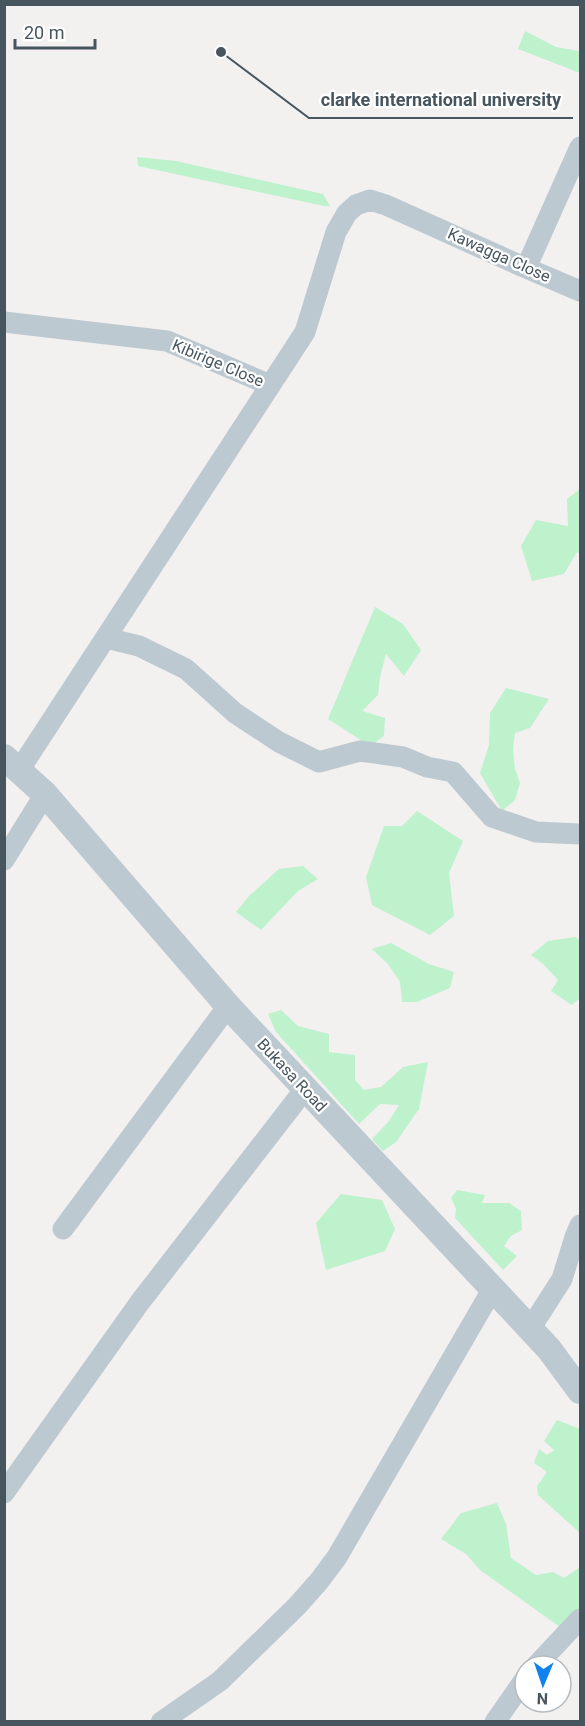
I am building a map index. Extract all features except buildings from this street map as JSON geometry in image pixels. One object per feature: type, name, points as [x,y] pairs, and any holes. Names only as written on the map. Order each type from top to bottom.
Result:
[{"type":"street","points":[[526,268],[580,147]]},
{"type":"street","name":"Kibirige Close","points":[[4,322],[167,340],[270,385],[305,332],[336,232],[347,213],[356,205],[370,200],[418,220]]},
{"type":"street","name":"Kawagga Close","points":[[418,220],[580,291]]},
{"type":"street","points":[[12,763],[106,638],[270,385]]},
{"type":"street","points":[[106,638],[139,646],[186,669],[235,713],[279,742],[319,762],[360,751],[403,757],[427,767],[453,772],[492,817],[536,832],[580,834]]},
{"type":"street","name":"Bukasa Road","points":[[12,763],[45,794],[228,1006],[549,1349],[580,1391]]},
{"type":"street","points":[[4,860],[45,794]]},
{"type":"street","points":[[63,1229],[228,1006]]},
{"type":"street","points":[[4,1493],[140,1302],[305,1089]]},
{"type":"street","points":[[530,1329],[562,1279],[580,1225]]},
{"type":"street","points":[[161,1722],[220,1681],[320,1580],[337,1557],[492,1290]]},
{"type":"street","points":[[547,1654],[580,1619]]},
{"type":"street","points":[[495,1722],[513,1696]]},
{"type":"green space","points":[[525,31],[556,47],[579,51],[580,73],[518,49]]},
{"type":"green space","points":[[137,157],[176,161],[323,194],[330,206],[138,166]]},
{"type":"green space","points":[[580,489],[580,554],[577,552],[564,574],[532,581],[521,546],[536,520],[568,526],[567,499]]},
{"type":"green space","points":[[375,607],[403,624],[421,650],[404,676],[386,654],[378,695],[362,711],[385,718],[384,736],[370,746],[328,719]]},
{"type":"green space","points":[[506,688],[549,699],[530,728],[515,733],[513,749],[515,769],[520,783],[515,800],[502,811],[480,773],[489,745],[490,713]]},
{"type":"green space","points":[[417,811],[463,841],[449,873],[454,916],[430,935],[372,905],[366,877],[384,826],[402,826]]},
{"type":"green space","points":[[303,866],[318,879],[298,891],[261,930],[236,912],[249,896],[279,869]]},
{"type":"green space","points":[[575,937],[580,940],[580,998],[572,1005],[551,991],[558,980],[531,955],[548,941]]},
{"type":"green space","points":[[391,943],[429,964],[454,972],[450,988],[417,1002],[402,1002],[400,982],[388,964],[372,949]]},
{"type":"green space","points":[[281,1010],[298,1026],[329,1034],[329,1052],[355,1055],[355,1080],[364,1090],[381,1087],[403,1067],[428,1062],[419,1109],[396,1142],[383,1151],[372,1139],[389,1121],[399,1105],[380,1104],[359,1124],[276,1032],[268,1014]]},
{"type":"green space","points":[[457,1190],[485,1195],[482,1203],[509,1203],[521,1211],[522,1230],[511,1236],[504,1246],[517,1256],[503,1270],[455,1218],[456,1209],[451,1198]]},
{"type":"green space","points":[[341,1194],[382,1200],[395,1229],[385,1251],[326,1270],[316,1223]]},
{"type":"green space","points":[[557,1420],[580,1429],[580,1533],[538,1495],[537,1486],[547,1472],[534,1463],[539,1449],[547,1455],[554,1450],[544,1441]]},
{"type":"green space","points":[[497,1503],[506,1524],[511,1558],[536,1575],[553,1572],[564,1578],[580,1567],[580,1619],[567,1632],[480,1570],[466,1554],[441,1539],[461,1513]]},
{"type":"place","name":"clarke international university","points":[[221,52]]}]
